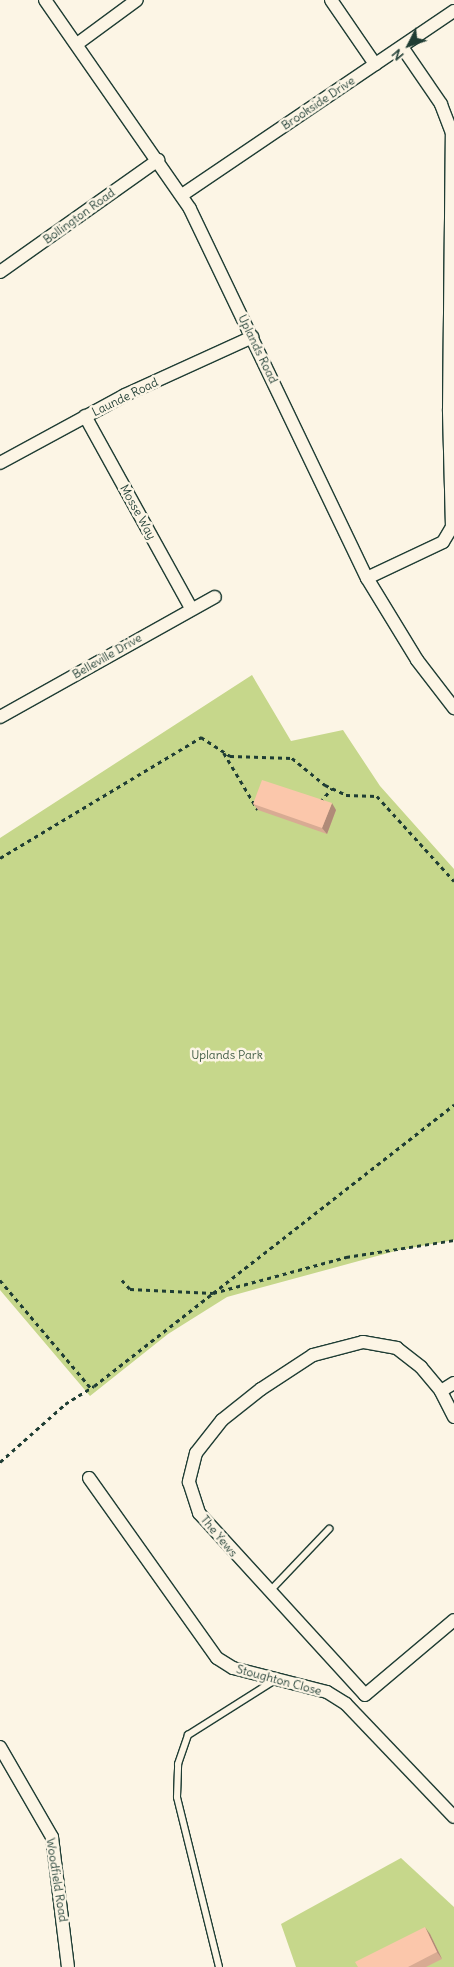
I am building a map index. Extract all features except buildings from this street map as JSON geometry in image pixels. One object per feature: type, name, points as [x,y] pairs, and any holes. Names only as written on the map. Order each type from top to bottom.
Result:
[{"type":"street","name":"Uplands Road","points":[[45,0],[182,195],[367,578],[417,660],[454,708]]},
{"type":"street","points":[[77,44],[137,0]]},
{"type":"street","points":[[331,0],[375,64]]},
{"type":"street","name":"Brookside Drive","points":[[182,195],[454,11]]},
{"type":"street","points":[[367,578],[443,542],[452,527],[449,399],[452,133],[441,104],[402,47]]},
{"type":"street","name":"Bollington Road","points":[[1,270],[158,160]]},
{"type":"street","name":"Launde Road","points":[[0,463],[85,416],[252,337]]},
{"type":"street","name":"Mosse Way","points":[[85,416],[191,608]]},
{"type":"street","name":"Belleville Drive","points":[[0,718],[191,608],[214,597]]},
{"type":"street","name":"The Yews","points":[[454,1417],[440,1391],[422,1367],[397,1348],[363,1342],[313,1355],[260,1389],[222,1420],[196,1453],[189,1482],[199,1513],[269,1592],[365,1695],[454,1620]]},
{"type":"street","points":[[440,1391],[454,1383]]},
{"type":"street","name":"Stoughton Close","points":[[88,1478],[217,1658],[233,1668],[327,1692],[346,1704],[454,1817]]},
{"type":"street","name":"Woodfield Road","points":[[0,1747],[52,1838],[68,1967]]},
{"type":"lane","points":[[269,1592],[329,1529]]},
{"type":"lane","points":[[219,1967],[178,1797],[178,1764],[183,1746],[192,1731],[275,1680]]},
{"type":"path","points":[[0,858],[201,737],[230,756],[292,758],[332,788],[346,794],[377,796],[454,881]]},
{"type":"path","points":[[223,752],[258,810]]},
{"type":"path","points":[[318,804],[332,788]]},
{"type":"path","points":[[0,1462],[65,1404],[90,1388],[454,1104]]},
{"type":"path","points":[[122,1280],[130,1289],[213,1293],[346,1257],[454,1240]]},
{"type":"path","points":[[0,1280],[90,1388]]},
{"type":"green space","name":"Uplands Park","points":[[252,675],[291,741],[343,730],[380,786],[454,869],[454,1240],[399,1250],[227,1297],[168,1334],[90,1396],[0,1290],[0,838]]},
{"type":"green space","points":[[401,1858],[454,1907],[454,1967],[296,1967],[281,1924]]}]
